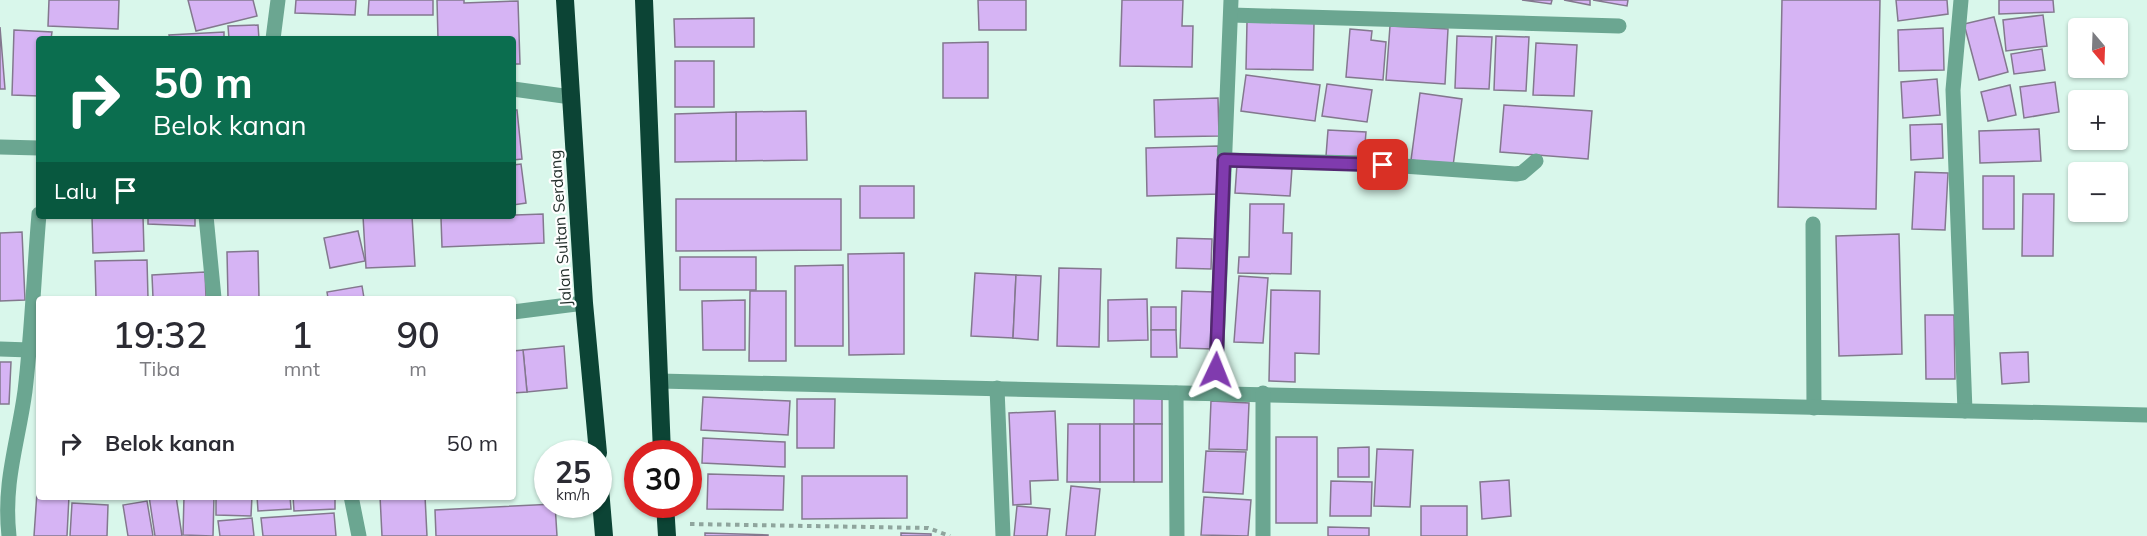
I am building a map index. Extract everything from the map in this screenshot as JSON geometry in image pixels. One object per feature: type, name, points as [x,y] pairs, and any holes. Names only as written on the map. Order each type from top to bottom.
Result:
[{"type":"highway","name":"Jalan Sultan Serdang","points":[[565,0],[584,303],[597,440]]},
{"type":"highway","points":[[644,0],[661,440]]},
{"type":"highway","points":[[602,518],[604,536]]},
{"type":"street","points":[[273,36],[278,0]]},
{"type":"street","points":[[1961,0],[1953,90],[1965,411]]},
{"type":"street","points":[[1215,394],[1231,8],[1619,26]]},
{"type":"street","points":[[516,89],[571,97]]},
{"type":"street","points":[[0,147],[36,148]]},
{"type":"street","points":[[1224,160],[1361,163],[1516,174],[1522,173],[1536,161]]},
{"type":"street","points":[[9,536],[7,517],[10,465],[33,341],[39,219]]},
{"type":"street","points":[[206,219],[214,296]]},
{"type":"street","points":[[1813,224],[1814,408]]},
{"type":"street","points":[[516,312],[584,303]]},
{"type":"street","points":[[0,349],[33,341]]},
{"type":"street","points":[[659,381],[1215,394],[1263,393],[1542,403],[2147,415]]},
{"type":"street","points":[[997,388],[1003,536]]},
{"type":"street","points":[[1176,393],[1177,536]]},
{"type":"street","points":[[1263,393],[1263,536]]},
{"type":"street","points":[[352,500],[359,536]]},
{"type":"path","points":[[666,530],[928,528],[950,536]]},
{"type":"building","points":[[49,0],[119,0],[118,29],[48,26]]},
{"type":"building","points":[[188,0],[253,0],[257,16],[196,31]]},
{"type":"building","points":[[296,0],[356,0],[355,15],[295,13]]},
{"type":"building","points":[[369,0],[433,0],[433,15],[368,15]]},
{"type":"building","points":[[437,0],[464,0],[464,3],[518,1],[520,64],[516,64],[516,36],[438,36]]},
{"type":"building","points":[[978,0],[1026,0],[1026,30],[979,30]]},
{"type":"building","points":[[1122,0],[1183,0],[1182,26],[1193,26],[1192,67],[1120,66]]},
{"type":"building","points":[[1522,0],[1552,0],[1551,4]]},
{"type":"building","points":[[1564,0],[1590,0],[1590,5]]},
{"type":"building","points":[[1593,0],[1628,0],[1627,6]]},
{"type":"building","points":[[1782,0],[1880,0],[1876,209],[1778,207]]},
{"type":"building","points":[[1896,0],[1947,0],[1948,14],[1898,21]]},
{"type":"building","points":[[1999,0],[2053,0],[2054,12],[1999,14]]},
{"type":"building","points":[[2043,15],[2047,46],[2006,51],[2003,20]]},
{"type":"building","points":[[1994,17],[2008,72],[1979,80],[1964,24]]},
{"type":"building","points":[[754,18],[754,47],[675,47],[674,19]]},
{"type":"building","points":[[1247,22],[1314,23],[1313,70],[1246,69]]},
{"type":"building","points":[[258,25],[259,36],[229,36],[228,26]]},
{"type":"building","points":[[1390,26],[1448,29],[1445,84],[1386,80]]},
{"type":"building","points":[[0,27],[5,89],[0,89]]},
{"type":"building","points":[[1943,28],[1944,70],[1899,71],[1898,30]]},
{"type":"building","points":[[1350,29],[1372,31],[1371,40],[1386,42],[1383,80],[1346,77]]},
{"type":"building","points":[[14,30],[52,32],[51,36],[36,36],[36,96],[12,95]]},
{"type":"building","points":[[224,32],[224,36],[169,35]]},
{"type":"building","points":[[1457,36],[1492,37],[1489,89],[1455,88]]},
{"type":"building","points":[[1496,36],[1529,37],[1526,91],[1494,90]]},
{"type":"building","points":[[988,42],[988,98],[943,98],[943,43]]},
{"type":"building","points":[[1536,43],[1577,45],[1574,96],[1533,95]]},
{"type":"building","points":[[2042,49],[2045,70],[2014,74],[2011,54]]},
{"type":"building","points":[[675,61],[714,61],[714,107],[675,107]]},
{"type":"building","points":[[1246,75],[1320,85],[1315,121],[1241,111]]},
{"type":"building","points":[[1937,79],[1940,115],[1903,118],[1901,82]]},
{"type":"building","points":[[2055,82],[2059,112],[2024,118],[2020,87]]},
{"type":"building","points":[[1327,84],[1372,90],[1367,122],[1322,116]]},
{"type":"building","points":[[2010,85],[2016,115],[1988,121],[1981,92]]},
{"type":"building","points":[[1420,93],[1462,99],[1453,166],[1411,160]]},
{"type":"building","points":[[1218,98],[1219,136],[1155,137],[1154,100]]},
{"type":"building","points":[[1504,105],[1592,111],[1588,159],[1500,152]]},
{"type":"building","points":[[516,110],[517,110],[522,159],[516,160]]},
{"type":"building","points":[[806,111],[807,160],[736,161],[736,112]]},
{"type":"building","points":[[736,112],[736,161],[675,162],[675,114]]},
{"type":"building","points":[[1942,124],[1943,158],[1911,160],[1910,125]]},
{"type":"building","points":[[2039,129],[2041,161],[1980,163],[1979,131]]},
{"type":"building","points":[[1328,130],[1366,132],[1364,157],[1326,156]]},
{"type":"building","points":[[1218,146],[1219,194],[1147,196],[1146,148]]},
{"type":"building","points":[[521,164],[526,203],[516,205],[516,165]]},
{"type":"building","points":[[1237,164],[1292,168],[1290,196],[1235,193]]},
{"type":"building","points":[[1915,172],[1948,173],[1945,230],[1912,229]]},
{"type":"building","points":[[1983,176],[2014,176],[2014,229],[1983,229]]},
{"type":"building","points":[[860,186],[914,186],[914,218],[860,218]]},
{"type":"building","points":[[2023,194],[2054,194],[2053,256],[2022,256]]},
{"type":"building","points":[[676,199],[841,199],[841,250],[676,251]]},
{"type":"building","points":[[1250,204],[1284,204],[1283,233],[1292,233],[1291,274],[1238,273],[1239,257],[1249,257]]},
{"type":"building","points":[[543,214],[544,243],[442,247],[441,219],[516,219],[516,215]]},
{"type":"building","points":[[92,219],[143,219],[144,251],[93,253]]},
{"type":"building","points":[[148,219],[195,219],[195,226],[148,224]]},
{"type":"building","points":[[363,219],[412,219],[415,266],[366,268]]},
{"type":"building","points":[[358,231],[365,261],[330,268],[324,238]]},
{"type":"building","points":[[22,232],[25,300],[0,301],[0,233]]},
{"type":"building","points":[[1899,234],[1902,354],[1839,356],[1836,236]]},
{"type":"building","points":[[1177,238],[1212,239],[1211,269],[1176,268]]},
{"type":"building","points":[[258,251],[259,296],[228,296],[227,252]]},
{"type":"building","points":[[904,253],[904,354],[849,355],[848,254]]},
{"type":"building","points":[[680,257],[756,257],[756,290],[680,290]]},
{"type":"building","points":[[147,260],[148,296],[96,296],[95,261]]},
{"type":"building","points":[[843,265],[843,346],[795,346],[795,266]]},
{"type":"building","points":[[1059,268],[1101,269],[1099,347],[1057,346]]},
{"type":"building","points":[[205,272],[206,296],[153,296],[152,275]]},
{"type":"building","points":[[975,273],[1016,275],[1013,338],[971,336]]},
{"type":"building","points":[[1016,275],[1041,276],[1038,340],[1013,338]]},
{"type":"building","points":[[1239,276],[1268,278],[1263,343],[1234,342]]},
{"type":"building","points":[[362,286],[364,296],[328,296],[327,292]]},
{"type":"building","points":[[1271,290],[1320,291],[1319,354],[1295,353],[1295,382],[1269,381]]},
{"type":"building","points":[[750,291],[786,291],[786,361],[749,361]]},
{"type":"building","points":[[1182,291],[1215,292],[1213,349],[1180,348]]},
{"type":"building","points":[[1147,299],[1148,340],[1108,341],[1108,300]]},
{"type":"building","points":[[745,300],[745,350],[703,350],[702,301]]},
{"type":"building","points":[[1151,307],[1176,307],[1176,330],[1151,330]]},
{"type":"building","points":[[1925,315],[1954,315],[1955,379],[1926,379]]},
{"type":"building","points":[[1151,330],[1176,330],[1177,357],[1151,357]]},
{"type":"building","points":[[564,346],[567,388],[527,392],[523,350]]},
{"type":"building","points":[[523,350],[527,392],[516,393],[516,351]]},
{"type":"building","points":[[2028,352],[2029,382],[2002,384],[2000,353]]},
{"type":"building","points":[[0,362],[11,362],[9,404],[0,404]]},
{"type":"building","points":[[1134,396],[1162,396],[1162,424],[1134,424]]},
{"type":"building","points":[[703,397],[790,401],[788,435],[701,430]]},
{"type":"building","points":[[797,399],[835,399],[834,448],[797,448]]},
{"type":"building","points":[[1211,401],[1249,403],[1247,450],[1209,449]]},
{"type":"building","points":[[1055,411],[1058,480],[1030,481],[1031,504],[1013,505],[1009,413]]},
{"type":"building","points":[[1068,424],[1100,424],[1100,482],[1067,482]]},
{"type":"building","points":[[1100,424],[1134,424],[1134,482],[1100,482]]},
{"type":"building","points":[[1134,424],[1162,424],[1162,482],[1134,482]]},
{"type":"building","points":[[1276,437],[1317,437],[1317,523],[1276,523]]},
{"type":"building","points":[[703,438],[785,442],[785,467],[702,463]]},
{"type":"building","points":[[1369,447],[1369,477],[1338,477],[1338,448]]},
{"type":"building","points":[[1377,449],[1413,450],[1410,507],[1374,506]]},
{"type":"building","points":[[1206,451],[1246,452],[1243,494],[1203,492]]},
{"type":"building","points":[[708,474],[784,476],[783,510],[707,509]]},
{"type":"building","points":[[802,476],[907,476],[907,518],[802,519]]},
{"type":"building","points":[[1509,480],[1511,516],[1482,519],[1480,482]]},
{"type":"building","points":[[1331,481],[1372,482],[1371,516],[1330,516]]},
{"type":"building","points":[[1071,486],[1100,489],[1095,536],[1066,536]]},
{"type":"building","points":[[1204,497],[1251,500],[1248,536],[1201,535]]},
{"type":"building","points":[[36,500],[69,500],[67,536],[34,536]]},
{"type":"building","points":[[150,500],[177,500],[182,536],[155,536]]},
{"type":"building","points":[[184,500],[214,500],[213,536],[183,535]]},
{"type":"building","points":[[216,500],[252,500],[251,516],[216,515]]},
{"type":"building","points":[[257,500],[290,500],[291,509],[258,511]]},
{"type":"building","points":[[293,500],[335,500],[335,509],[294,511]]},
{"type":"building","points":[[380,500],[425,500],[427,536],[382,536]]},
{"type":"building","points":[[147,501],[153,536],[128,536],[123,505]]},
{"type":"building","points":[[72,503],[108,505],[107,536],[70,536]]},
{"type":"building","points":[[534,505],[534,518],[556,518],[557,536],[436,536],[435,510]]},
{"type":"building","points":[[1017,506],[1050,509],[1047,536],[1014,536]]},
{"type":"building","points":[[1421,506],[1467,506],[1467,536],[1421,536]]},
{"type":"building","points":[[334,513],[336,536],[263,536],[261,518]]},
{"type":"building","points":[[252,518],[254,536],[220,536],[218,521]]},
{"type":"building","points":[[1328,527],[1369,528],[1369,536],[1328,536]]},
{"type":"building","points":[[705,533],[768,535],[768,536],[705,536]]},
{"type":"building","points":[[901,533],[931,534],[931,536],[901,536]]},
{"type":"route","points":[[1216,370],[1224,160],[1383,165]]}]
